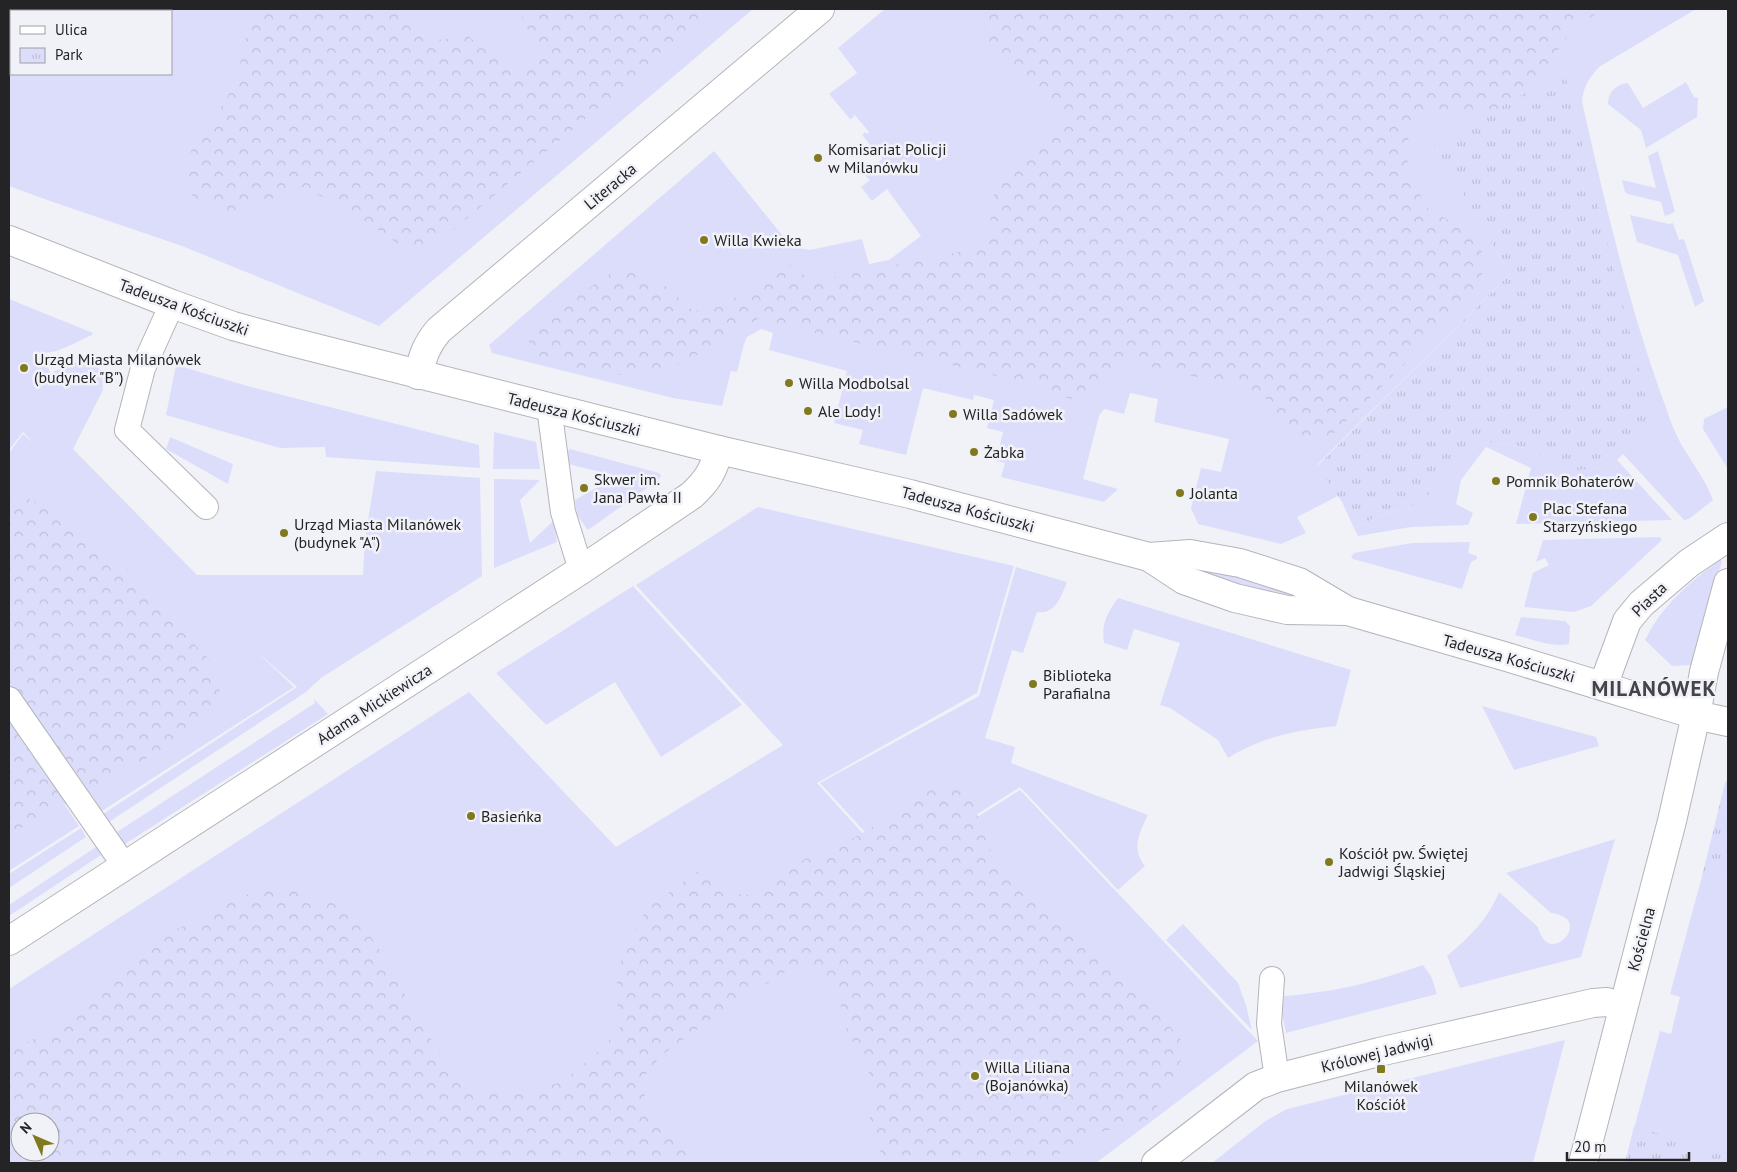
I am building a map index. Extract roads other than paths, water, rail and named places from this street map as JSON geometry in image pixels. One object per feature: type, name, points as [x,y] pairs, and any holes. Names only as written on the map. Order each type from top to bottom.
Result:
[{"type":"street","name":"Literacka","points":[[418,375],[428,343],[439,330],[820,9]]},
{"type":"street","name":"Tadeusza Kościuszki","points":[[9,240],[233,326],[418,375],[719,450],[910,494],[1149,557],[1190,554],[1240,563],[1299,582],[1348,612],[1696,715],[1728,722]]},
{"type":"street","name":"Adama Mickiewicza","points":[[9,941],[581,570],[692,495],[705,484],[713,470],[719,450]]},
{"type":"street","name":"Piasta","points":[[1603,686],[1627,621],[1641,604],[1689,563],[1728,537]]},
{"type":"street","points":[[1696,715],[1704,672],[1728,583]]},
{"type":"street","name":"Kościelna","points":[[1583,1163],[1672,821],[1696,715]]},
{"type":"street","name":"Królowej Jadwigi","points":[[1156,1163],[1256,1086],[1276,1078],[1593,1002],[1607,1002],[1623,1007]]},
{"type":"lane","points":[[172,304],[143,368],[127,430],[206,507]]},
{"type":"lane","points":[[549,407],[563,512],[581,570]]},
{"type":"lane","points":[[9,699],[124,866]]},
{"type":"lane","points":[[1272,979],[1269,1024],[1276,1078]]},
{"type":"place","name":"Komisariat Policji w Milanówku","points":[[818,158]]},
{"type":"place","name":"Willa Kwieka","points":[[704,240]]},
{"type":"place","name":"Urząd Miasta Milanówek (budynek \"B\")","points":[[24,368]]},
{"type":"place","name":"Willa Modbolsal","points":[[789,383]]},
{"type":"place","name":"Ale Lody!","points":[[808,411]]},
{"type":"place","name":"Willa Sadówek","points":[[953,414]]},
{"type":"place","name":"Żabka","points":[[974,452]]},
{"type":"place","name":"Pomnik Bohaterów","points":[[1496,481]]},
{"type":"place","name":"Skwer im. Jana Pawła II","points":[[584,488]]},
{"type":"place","name":"Jolanta","points":[[1180,493]]},
{"type":"place","name":"Plac Stefana Starzyńskiego","points":[[1533,517]]},
{"type":"place","name":"Urząd Miasta Milanówek (budynek \"A\")","points":[[284,533]]},
{"type":"place","name":"Biblioteka Parafialna","points":[[1033,684]]},
{"type":"place","name":"Basieńka","points":[[471,816]]},
{"type":"place","name":"Kościół pw. Świętej Jadwigi Śląskiej","points":[[1329,862]]},
{"type":"place","name":"Milanówek Kościół","points":[[1381,1069]]},
{"type":"place","name":"Willa Liliana (Bojanówka)","points":[[975,1076]]},
{"type":"district","name":"MILANÓWEK","points":[[1654,689]]}]
